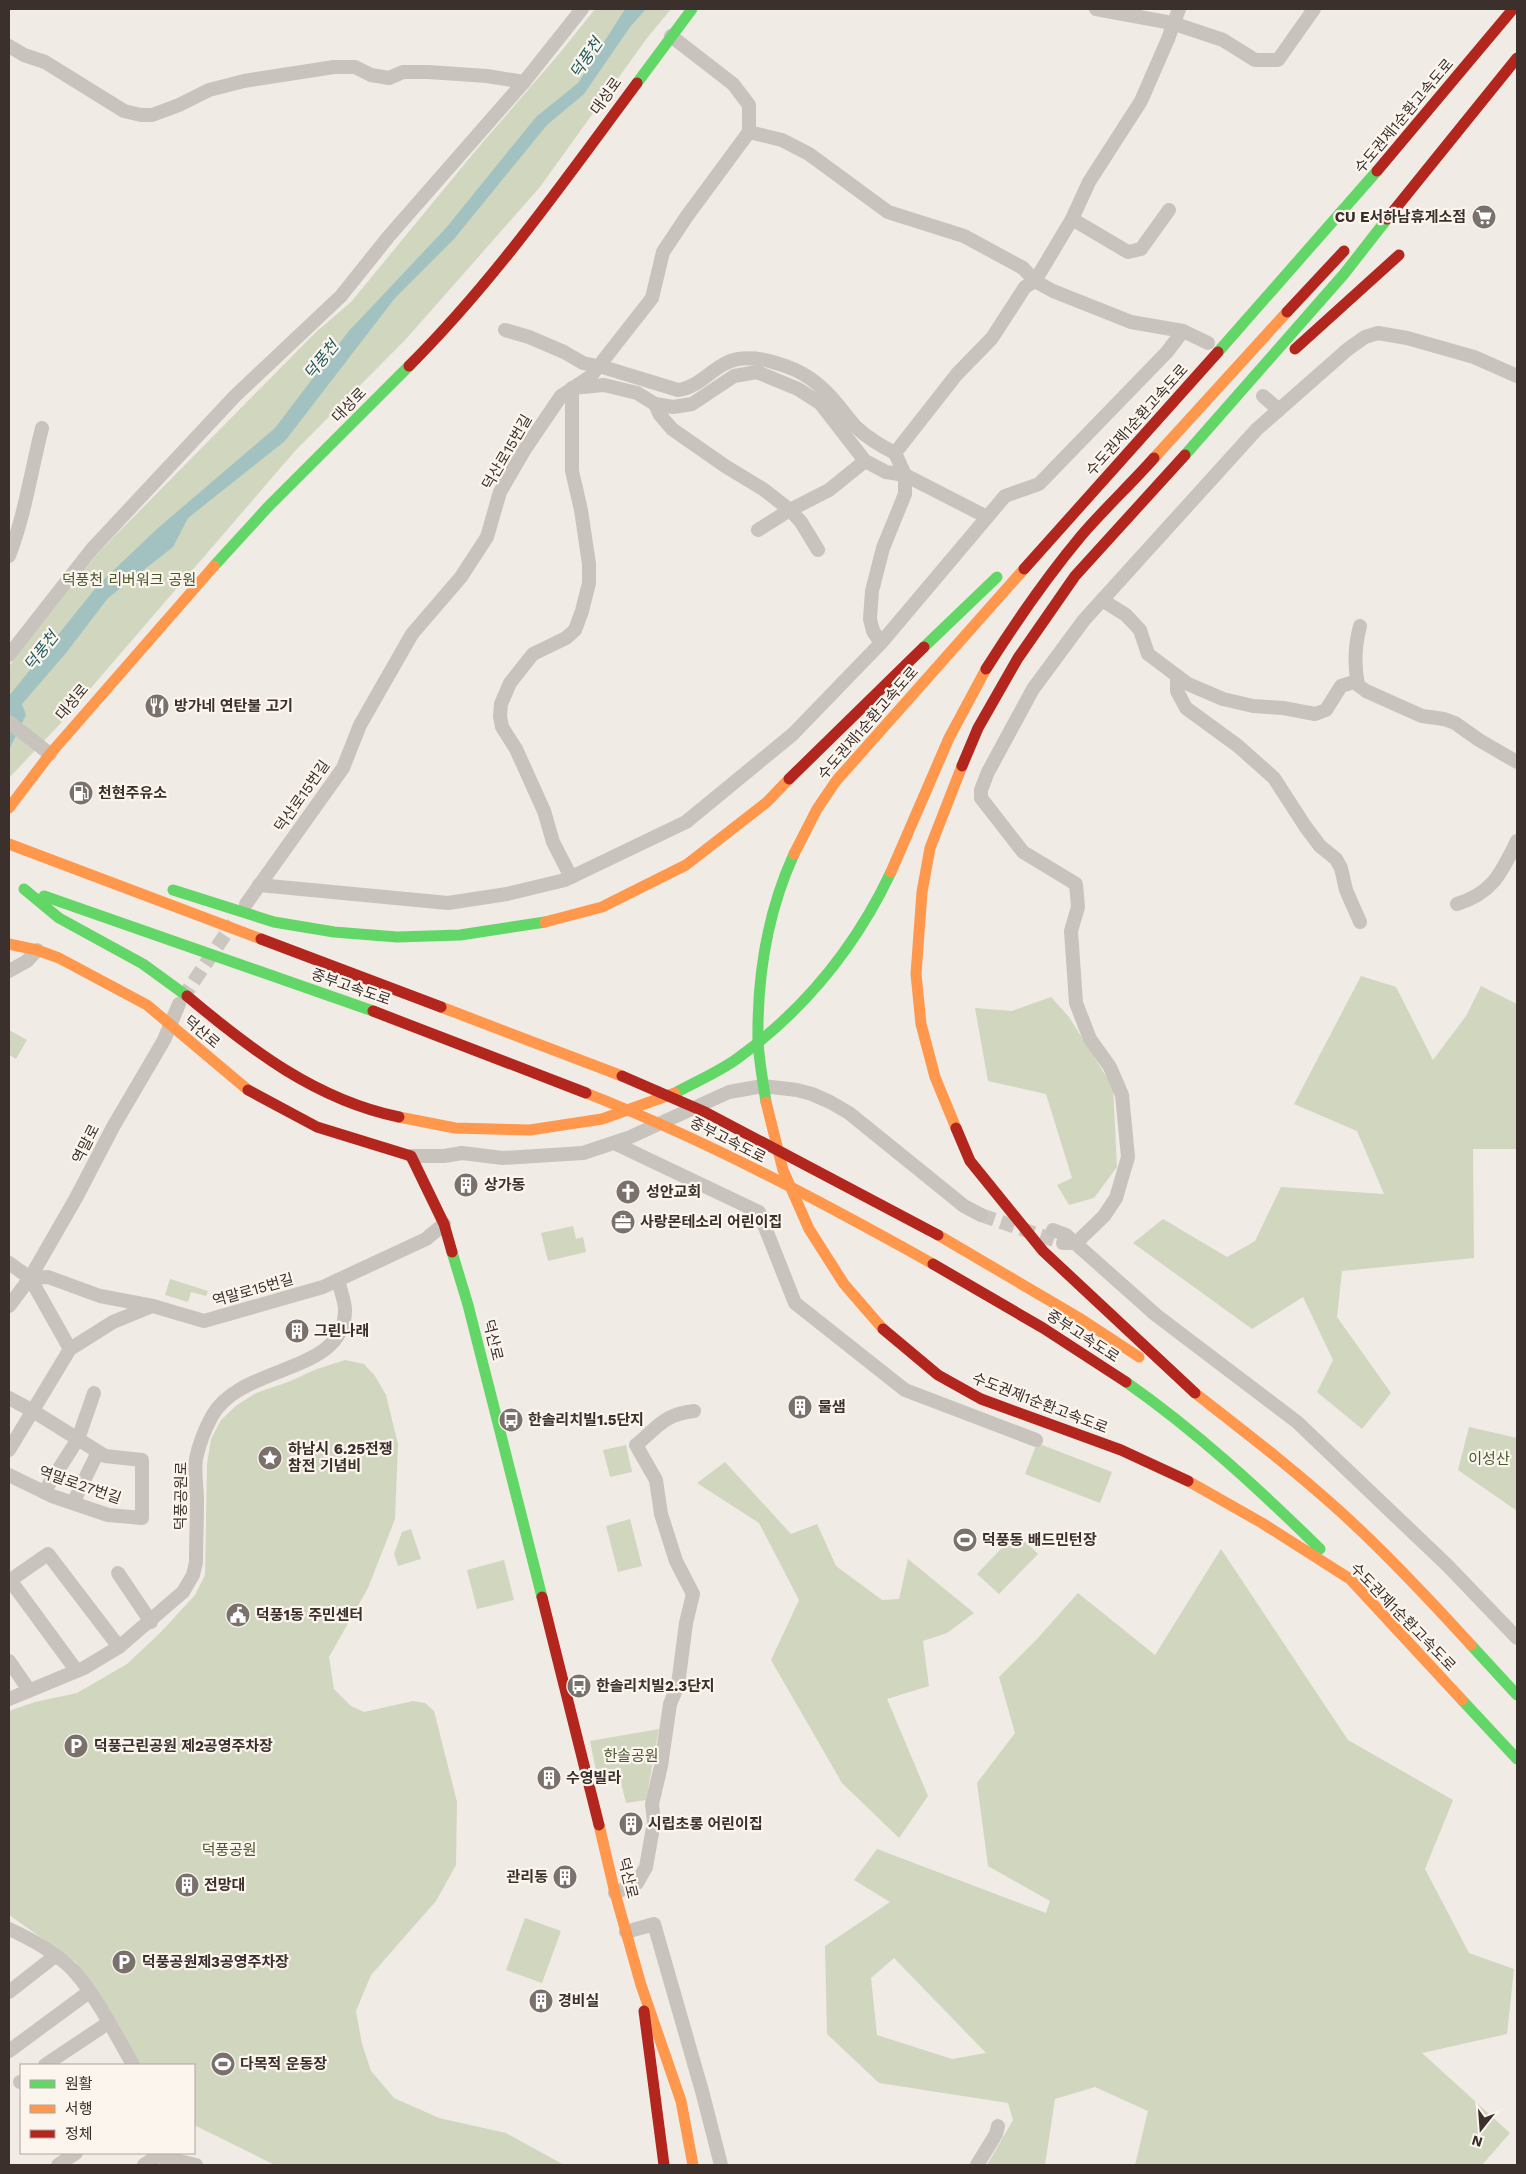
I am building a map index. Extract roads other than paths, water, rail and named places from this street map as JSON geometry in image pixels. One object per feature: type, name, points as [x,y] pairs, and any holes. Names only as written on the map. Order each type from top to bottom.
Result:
[{"type":"main road","name":"대성로","points":[[9,808],[50,754],[206,574],[268,508],[446,330],[498,269],[692,9]]},
{"type":"main road","name":"수도권제1순환고속도로","points":[[1512,9],[1347,208],[856,757],[826,796],[795,852],[773,909],[761,963],[757,1014],[767,1112],[780,1159],[801,1216],[827,1262],[864,1310],[902,1349],[971,1396],[1022,1416],[1118,1449],[1173,1473],[1348,1577],[1517,1759]]},
{"type":"main road","name":"수도권제1순환고속도로","points":[[1517,58],[1441,150],[1344,274],[1243,391],[1075,576],[1018,658],[978,728],[930,848],[922,892],[916,974],[921,1024],[935,1077],[970,1161],[1043,1251],[1195,1393],[1262,1445],[1343,1514],[1436,1607],[1517,1696]]},
{"type":"main road","points":[[1362,232],[1441,150]]},
{"type":"main road","name":"중부고속도로","points":[[1348,1577],[1269,1497],[1227,1460],[1161,1407],[1075,1347],[970,1284],[873,1230],[689,1136],[582,1091],[383,1014],[20,888],[55,915],[158,972],[265,1059],[307,1084],[349,1102],[394,1117],[434,1125],[476,1130],[527,1130],[572,1125],[606,1119],[646,1106],[700,1081],[736,1059],[777,1028],[811,998],[848,949],[878,897],[951,733],[977,686],[1025,609],[1090,525],[1142,472],[1349,245]]},
{"type":"main road","points":[[1243,391],[1312,334],[1400,255]]},
{"type":"main road","points":[[1022,554],[1117,464]]},
{"type":"main road","points":[[159,885],[274,922],[334,932],[397,937],[460,935],[535,925],[602,907],[686,865],[767,802],[870,698],[1008,567]]},
{"type":"main road","name":"중부고속도로","points":[[12,845],[617,1074],[705,1112],[960,1246],[1081,1319],[1195,1393]]},
{"type":"main road","points":[[80,871],[141,882]]},
{"type":"main road","name":"덕산로","points":[[9,944],[36,950],[59,958],[102,979],[147,1005],[244,1088],[317,1127],[412,1156],[444,1224],[468,1306],[573,1717],[615,1893],[641,1985],[681,2100],[693,2165]]},
{"type":"main road","name":"덕산로","points":[[641,1985],[647,2048],[660,2123],[664,2165]]},
{"type":"street","points":[[9,655],[92,549],[235,396],[341,296],[389,236],[524,82],[582,9]]},
{"type":"street","points":[[1096,9],[1172,24],[1223,40],[1255,60],[1278,60],[1314,9]]},
{"type":"street","points":[[895,453],[957,374],[992,338],[1024,287],[1035,281],[1072,219],[1089,182],[1141,100],[1168,40],[1172,24],[1179,9]]},
{"type":"street","points":[[671,36],[733,84],[749,105],[749,132],[782,140],[809,154],[888,212],[964,236],[1023,268],[1035,281],[1053,291],[1131,322],[1183,331],[1208,343]]},
{"type":"street","points":[[9,46],[24,55],[45,62],[124,111],[140,115],[152,115],[179,106],[209,90],[244,81],[334,67],[355,67],[371,75],[389,78],[404,72],[428,72],[487,76],[524,82]]},
{"type":"street","name":"덕산로15번길","points":[[246,904],[343,768],[360,725],[412,634],[461,577],[487,537],[500,492],[520,458],[561,396],[591,376],[652,298],[664,252],[686,216],[749,132]]},
{"type":"street","points":[[1072,219],[1128,252],[1141,249],[1168,210]]},
{"type":"street","points":[[505,330],[538,341],[583,363],[678,390],[689,387],[717,367],[738,359],[763,359],[791,367],[814,379],[856,427],[895,453],[905,476],[905,494],[883,548],[872,591],[870,619],[873,631],[881,643]]},
{"type":"street","points":[[259,886],[448,903],[507,894],[571,877],[686,822],[794,734],[881,643],[1005,496],[1038,484],[1167,352],[1183,331]]},
{"type":"street","points":[[1070,1243],[1104,1216],[1116,1198],[1128,1157],[1122,1095],[1110,1067],[1090,1039],[1076,1003],[1071,931],[1078,907],[1076,884],[1023,852],[981,798],[981,790],[988,772],[1033,689],[1054,659],[1102,600],[1258,429],[1348,349],[1365,337],[1378,333],[1407,338],[1474,357],[1517,376]]},
{"type":"street","points":[[571,877],[553,842],[544,811],[516,749],[502,727],[500,716],[501,704],[510,684],[533,654],[566,638],[575,630],[589,583],[589,564],[581,510],[572,471],[572,388],[604,385],[637,392],[655,404],[673,407],[692,404],[734,376],[757,372],[798,389],[820,403],[865,461],[886,472],[905,476],[987,517]]},
{"type":"street","points":[[1263,396],[1279,410]]},
{"type":"street","points":[[655,404],[660,415],[672,430],[763,489],[790,510],[801,522],[818,550]]},
{"type":"street","points":[[9,556],[20,528],[29,480],[42,428]]},
{"type":"street","points":[[758,530],[790,510],[829,490],[865,461]]},
{"type":"street","points":[[1102,600],[1126,615],[1140,630],[1148,654],[1188,684],[1223,699],[1252,706],[1283,708],[1315,714],[1326,710],[1342,686],[1357,681]]},
{"type":"street","points":[[1360,626],[1356,640],[1355,672],[1358,685],[1366,691],[1422,716],[1444,719],[1455,723],[1479,740],[1517,762]]},
{"type":"street","points":[[1176,676],[1177,691],[1186,708],[1238,746],[1274,778],[1310,833],[1320,846],[1336,859],[1342,868],[1346,890],[1360,922]]},
{"type":"street","points":[[9,722],[50,754]]},
{"type":"street","points":[[1457,904],[1475,899],[1493,884],[1517,841]]},
{"type":"street","points":[[9,971],[26,961],[36,950]]},
{"type":"street","points":[[170,1024],[179,1004]]},
{"type":"street","name":"역말로","points":[[9,1306],[30,1278],[76,1198],[112,1127],[164,1040],[170,1024]]},
{"type":"street","points":[[412,1156],[444,1156],[462,1153],[503,1158],[570,1155],[614,1143],[729,1092],[763,1086],[797,1090],[830,1102],[849,1113],[952,1194],[964,1206],[983,1211]]},
{"type":"street","points":[[614,1143],[759,1212],[795,1303],[905,1390],[1036,1440]]},
{"type":"street","name":"역말로15번길","points":[[30,1278],[48,1277],[100,1296],[153,1306],[204,1321],[323,1287],[426,1239],[444,1224]]},
{"type":"street","points":[[1053,1230],[1066,1235],[1070,1243],[1156,1315],[1304,1428],[1448,1566],[1517,1638]]},
{"type":"street","points":[[9,1263],[30,1278],[70,1349]]},
{"type":"street","name":"덕풍공원로","points":[[9,1699],[84,1668],[119,1647],[151,1622],[183,1592],[193,1575],[196,1562],[196,1460],[202,1436],[213,1414],[228,1396],[251,1382],[324,1352],[336,1338],[346,1309],[338,1280]]},
{"type":"street","points":[[9,1450],[70,1349],[113,1322],[153,1306]]},
{"type":"street","points":[[44,1492],[78,1439],[94,1394]]},
{"type":"street","points":[[9,1398],[98,1452],[73,1503]]},
{"type":"street","points":[[615,1893],[637,1883],[646,1868],[654,1822],[652,1804],[661,1766],[670,1704],[678,1685],[686,1623],[693,1594],[676,1561],[661,1514],[656,1480],[636,1445],[666,1419],[678,1413],[694,1411]]},
{"type":"street","name":"역말로27번길","points":[[9,1475],[44,1492],[108,1515],[142,1518],[142,1460],[105,1456],[98,1452]]},
{"type":"street","points":[[76,1670],[9,1580],[48,1554],[119,1647]]},
{"type":"street","points":[[118,1573],[151,1622]]},
{"type":"street","points":[[9,1661],[29,1690]]},
{"type":"street","points":[[626,1932],[654,1924],[721,2165]]},
{"type":"street","points":[[12,1934],[45,1947],[71,1968],[89,1992],[108,2023],[128,2063]]},
{"type":"street","points":[[9,1992],[55,1956]]},
{"type":"street","points":[[10,2046],[89,1992]]},
{"type":"street","points":[[46,2064],[108,2023]]},
{"type":"street","points":[[977,2165],[996,2134],[998,2126]]},
{"type":"street","points":[[58,2165],[74,2154]]},
{"type":"street","points":[[144,2165],[158,2158],[196,2165]]},
{"type":"water","points":[[625,9],[646,9],[630,27],[584,94],[547,125],[454,239],[395,298],[285,441],[188,518],[173,547],[108,598],[66,653],[22,704],[26,715],[9,750],[9,696],[98,585],[158,528],[275,428],[348,332],[446,228],[536,117],[578,83]]},
{"type":"tunnel","points":[[182,999],[233,923]]},
{"type":"tunnel","points":[[981,1215],[1063,1243]]},
{"type":"place","name":"CU E서하남휴게소점","points":[[1484,217]]},
{"type":"place","name":"방가네 연탄불 고기","points":[[157,706]]},
{"type":"place","name":"천현주유소","points":[[81,793]]},
{"type":"place","name":"상가동","points":[[466,1185]]},
{"type":"place","name":"성안교회","points":[[628,1192]]},
{"type":"place","name":"사랑몬테소리 어린이집","points":[[623,1222]]},
{"type":"place","name":"그린나래","points":[[297,1331]]},
{"type":"place","name":"물샘","points":[[800,1407]]},
{"type":"place","name":"한솔리치빌1.5단지","points":[[511,1420]]},
{"type":"place","name":"하남시 6.25전쟁 참전 기념비","points":[[270,1458]]},
{"type":"place","name":"덕풍동 배드민턴장","points":[[965,1540]]},
{"type":"place","name":"덕풍1동 주민센터","points":[[238,1615]]},
{"type":"place","name":"한솔리치빌2.3단지","points":[[579,1686]]},
{"type":"place","name":"덕풍근린공원 제2공영주차장","points":[[76,1746]]},
{"type":"place","name":"수영빌라","points":[[549,1778]]},
{"type":"place","name":"시립초롱 어린이집","points":[[631,1824]]},
{"type":"place","name":"관리동","points":[[565,1877]]},
{"type":"place","name":"전망대","points":[[187,1885]]},
{"type":"place","name":"덕풍공원제3공영주차장","points":[[124,1962]]},
{"type":"place","name":"경비실","points":[[541,2001]]},
{"type":"place","name":"다목적 운동장","points":[[223,2064]]},
{"type":"water label","name":"덕풍천","points":[[586,58]]},
{"type":"water label","name":"덕풍천","points":[[321,360]]},
{"type":"water label","name":"덕풍천","points":[[41,651]]},
{"type":"park label","name":"덕풍천 리버워크 공원","points":[[129,580]]},
{"type":"park label","name":"이성산","points":[[1489,1459]]},
{"type":"park label","name":"한솔공원","points":[[631,1756]]},
{"type":"park label","name":"덕풍공원","points":[[229,1850]]}]
